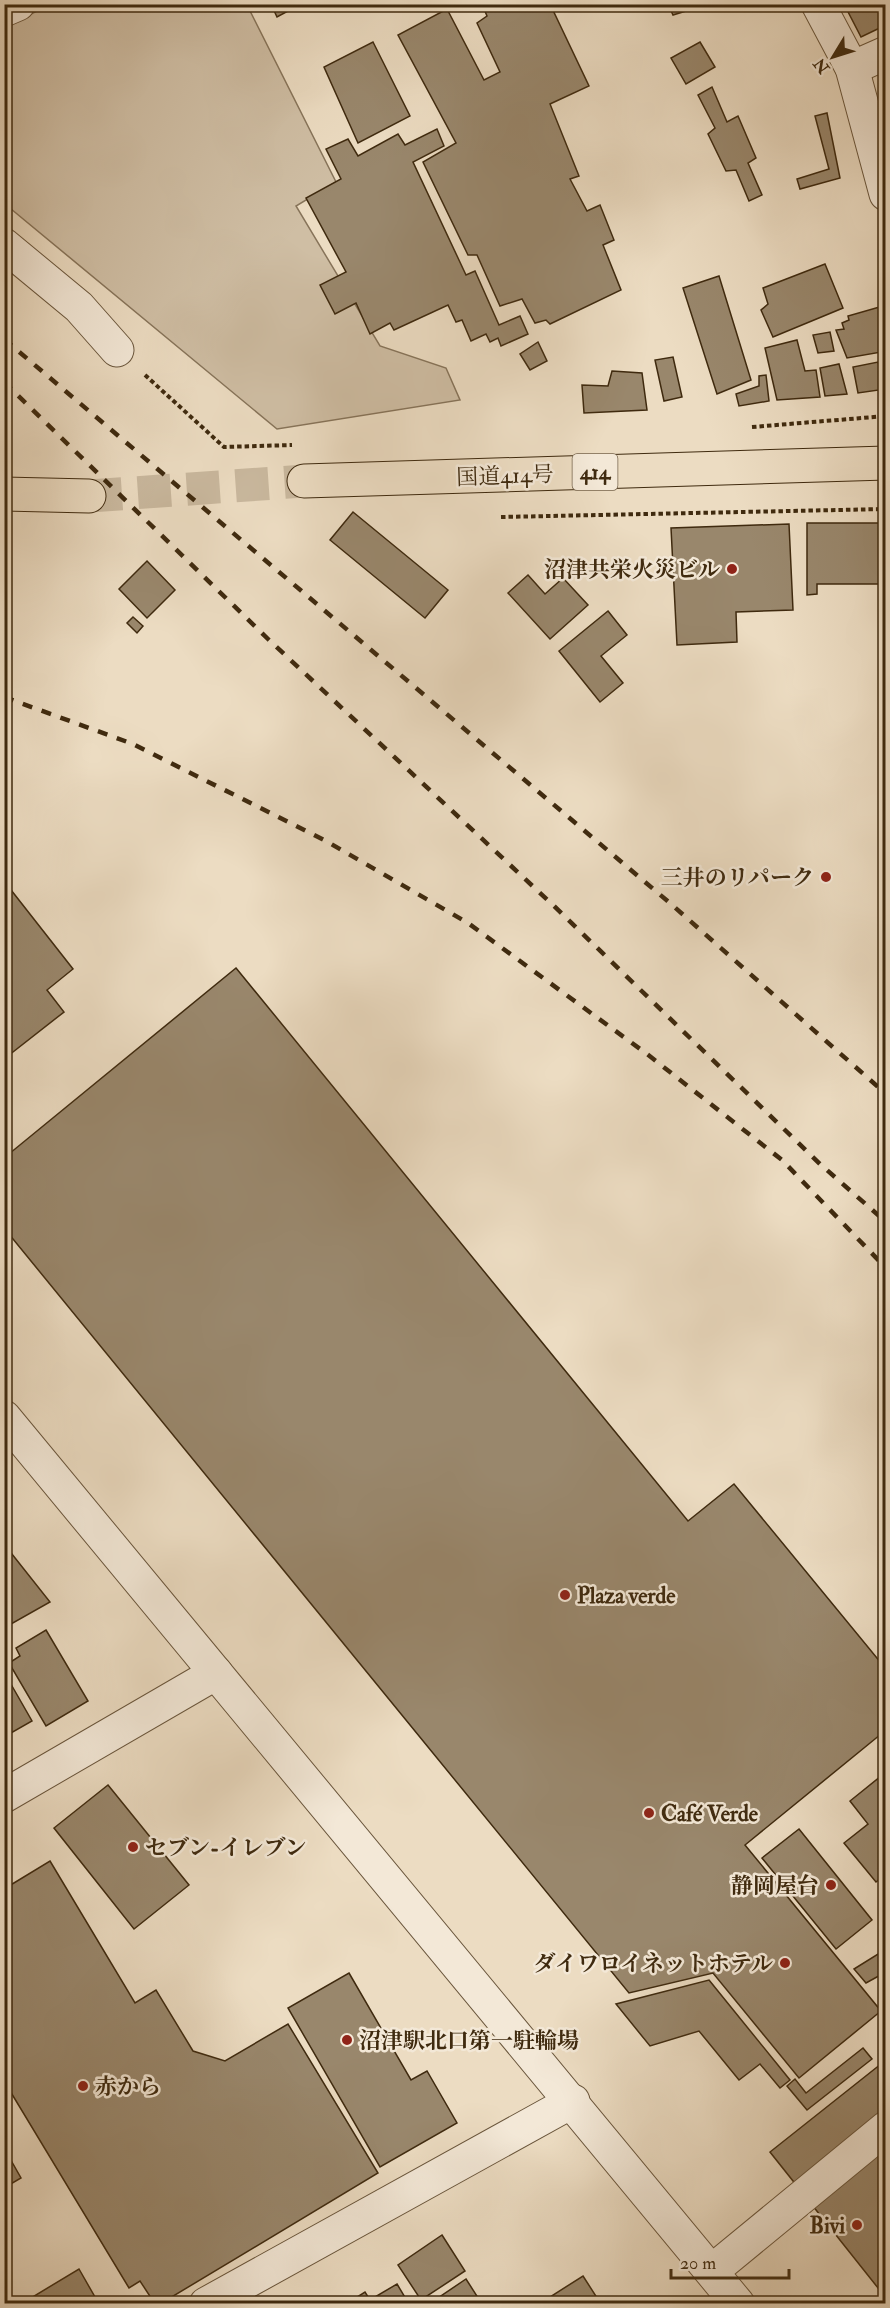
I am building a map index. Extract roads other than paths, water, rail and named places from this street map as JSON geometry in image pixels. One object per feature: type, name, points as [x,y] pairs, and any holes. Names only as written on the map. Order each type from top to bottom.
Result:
[{"type":"highway","name":"国道414号","points":[[304,481],[885,463]]},
{"type":"highway","points":[[4,495],[89,496]]},
{"type":"street","points":[[818,4],[852,68],[885,194]]},
{"type":"street","points":[[852,68],[885,54]]},
{"type":"street","points":[[4,245],[80,307],[117,350]]},
{"type":"street","points":[[4,1417],[573,2101],[738,2304]]},
{"type":"street","points":[[4,1796],[216,1673]]},
{"type":"street","points":[[207,2303],[573,2101]]},
{"type":"street","points":[[712,2271],[885,2128]]},
{"type":"tunnel","points":[[89,496],[304,481]]},
{"type":"railway","points":[[4,339],[671,904],[886,1094]]},
{"type":"railway","points":[[4,382],[268,639],[554,906],[820,1164],[886,1222]]},
{"type":"railway","points":[[4,697],[133,744],[326,841],[468,923],[647,1054],[782,1160],[886,1268]]},
{"type":"place","name":"沼津共栄火災ビル","points":[[732,569]]},
{"type":"place","name":"三井のリパーク","points":[[826,877]]},
{"type":"place","name":"Plaza verde","points":[[565,1595]]},
{"type":"place","name":"Café Verde","points":[[649,1813]]},
{"type":"place","name":"セブン-イレブン","points":[[133,1847]]},
{"type":"place","name":"静岡屋台","points":[[831,1885]]},
{"type":"place","name":"ダイワロイネットホテル","points":[[785,1963]]},
{"type":"place","name":"沼津駅北口第一駐輪場","points":[[347,2040]]},
{"type":"place","name":"赤から","points":[[83,2086]]},
{"type":"place","name":"Bivi","points":[[857,2225]]}]
